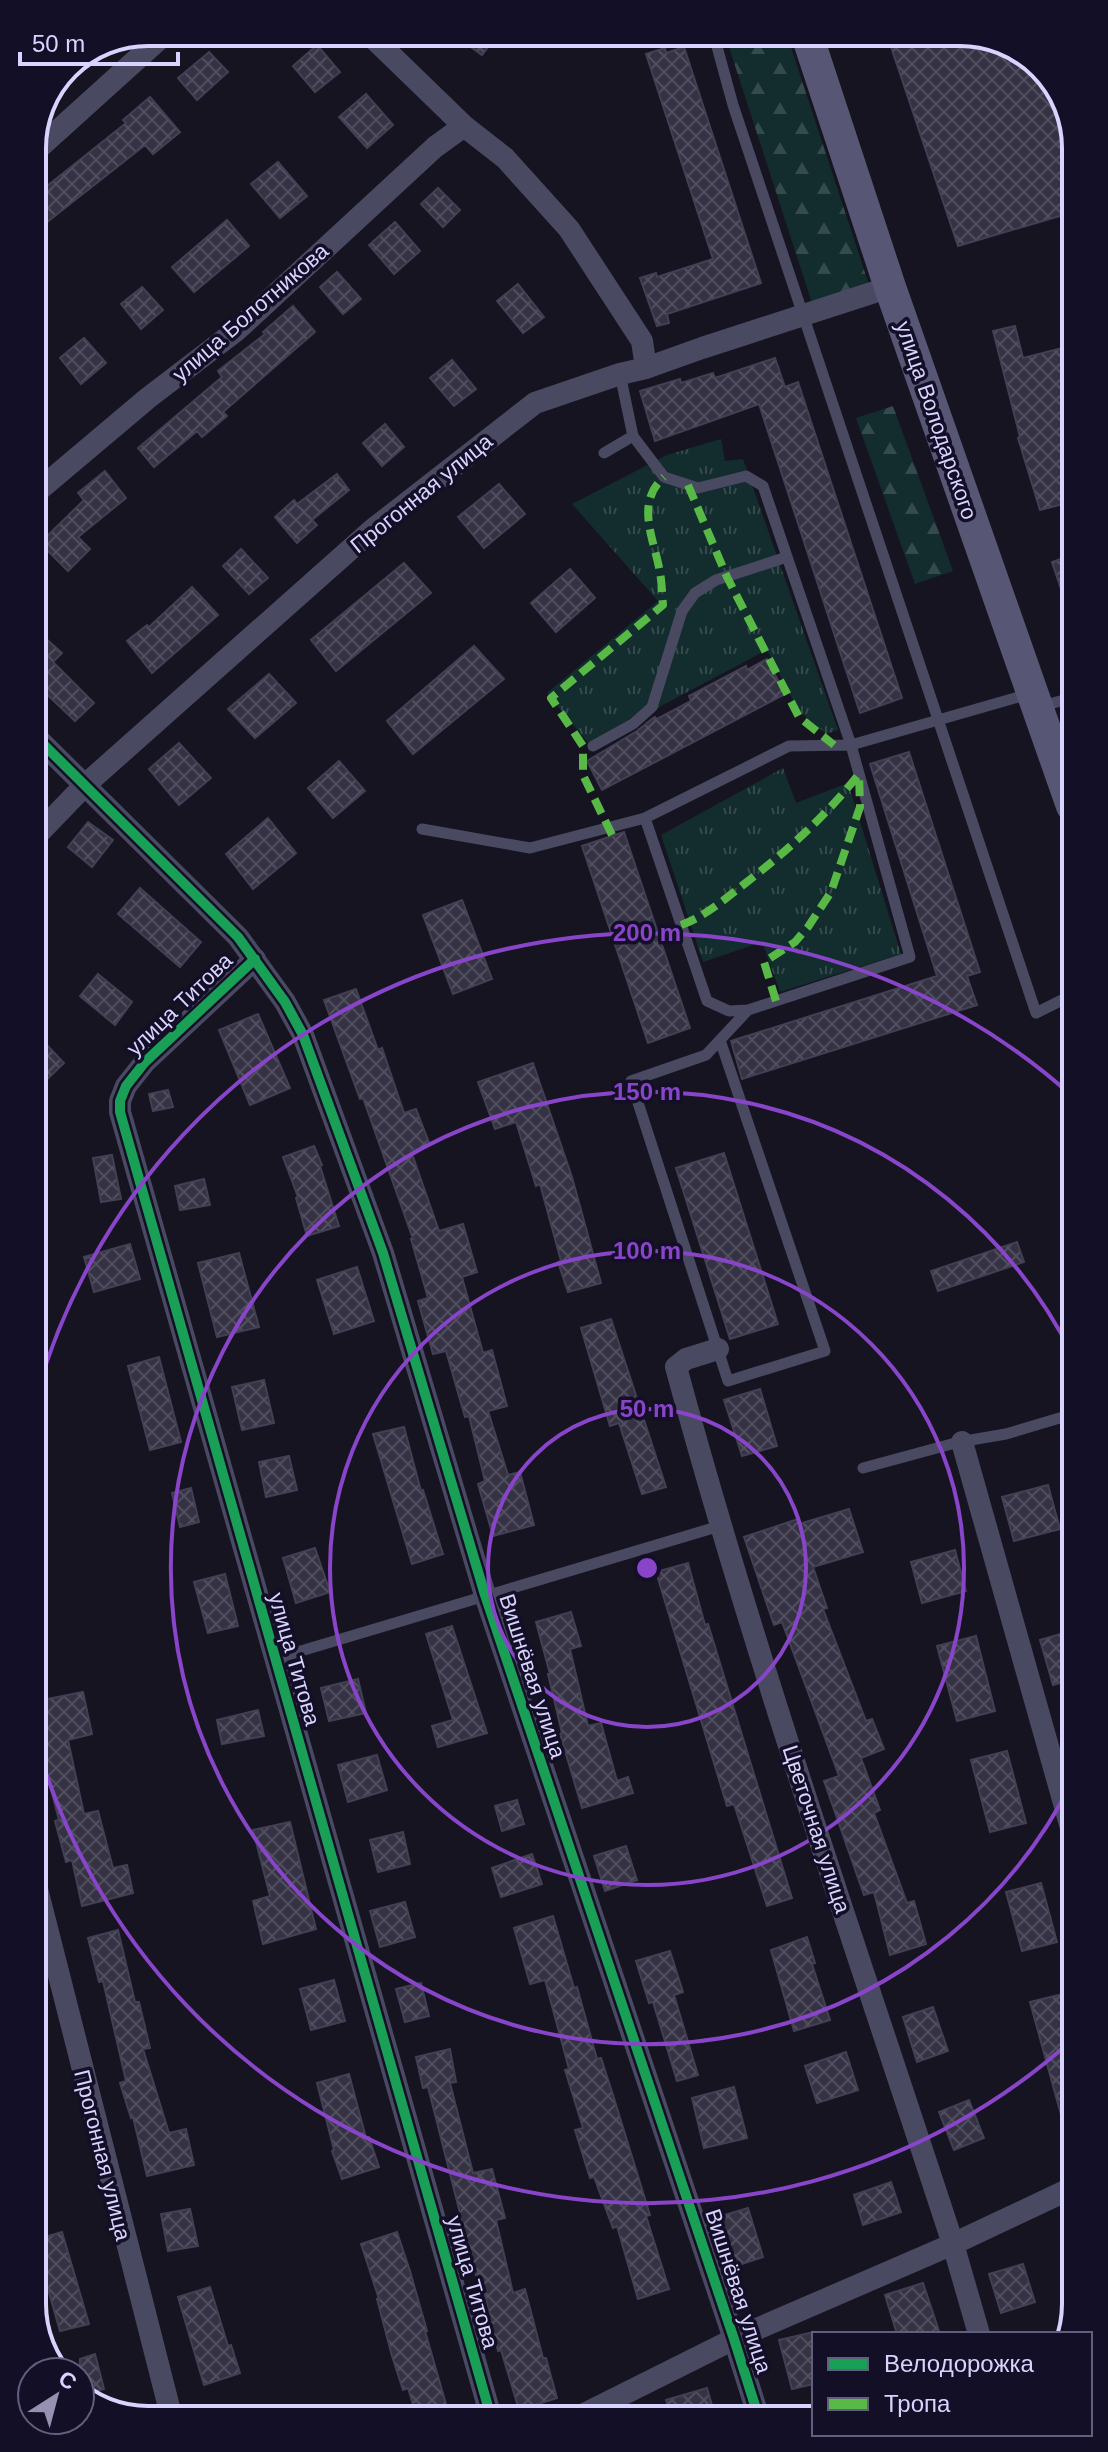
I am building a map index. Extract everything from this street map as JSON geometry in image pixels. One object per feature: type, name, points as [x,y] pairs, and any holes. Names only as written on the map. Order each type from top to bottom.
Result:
[{"type":"main road","name":"улица Володарского","points":[[811,46],[890,287],[1036,700],[1062,758]]},
{"type":"street","points":[[46,141],[152,46]]},
{"type":"street","points":[[381,46],[464,126],[505,158],[569,229],[642,341],[646,368]]},
{"type":"street","name":"улица Болотникова","points":[[46,484],[148,398],[237,330],[435,147],[464,126]]},
{"type":"street","name":"Прогонная улица","points":[[46,826],[85,785],[372,530],[535,403],[890,287]]},
{"type":"street","name":"Вишнёвая улица","points":[[46,747],[238,937],[285,1002],[303,1035],[383,1253],[485,1595],[755,2406]]},
{"type":"street","name":"улица Титова","points":[[255,959],[145,1062],[126,1086],[120,1101],[120,1112],[488,2406]]},
{"type":"street","name":"Цветочная улица","points":[[718,1349],[686,1359],[676,1367],[720,1526],[953,2244],[978,2332]]},
{"type":"street","points":[[962,1442],[1062,1796]]},
{"type":"street","name":"Прогонная улица","points":[[46,1925],[168,2406]]},
{"type":"street","points":[[600,2406],[734,2339],[953,2244],[1062,2193]]},
{"type":"lane","points":[[717,46],[733,105],[1036,1013],[1062,1000]]},
{"type":"lane","points":[[620,374],[633,436],[664,477],[698,488],[746,476],[763,486],[851,745],[910,957],[748,1010],[729,1011],[707,1001],[645,818]]},
{"type":"lane","points":[[604,453],[633,436]]},
{"type":"lane","points":[[593,746],[633,724],[652,707],[682,611],[695,593],[716,580],[787,557]]},
{"type":"lane","points":[[422,829],[530,848],[645,818],[789,746],[851,745],[939,719],[1036,700],[1062,699]]},
{"type":"lane","points":[[720,1040],[825,1351],[728,1381],[631,1081],[706,1055],[720,1040],[748,1010]]},
{"type":"lane","points":[[863,1468],[1062,1417]]},
{"type":"lane","points":[[274,1659],[720,1526]]},
{"type":"green space","points":[[729,46],[791,46],[869,285],[813,306]]},
{"type":"green space","points":[[893,406],[953,571],[915,584],[856,418]]},
{"type":"green space","points":[[721,439],[725,461],[743,459],[838,730],[826,734],[798,710],[767,650],[589,744],[547,693],[658,601],[572,504],[667,455]]},
{"type":"green space","points":[[783,768],[796,803],[848,783],[901,954],[780,992],[762,942],[703,962],[661,835]]},
{"type":"building","points":[[318,46],[340,72],[315,92],[293,66]]},
{"type":"building","points":[[469,46],[489,46],[482,55]]},
{"type":"building","points":[[891,46],[967,46],[993,51],[1032,76],[1057,115],[1062,148],[1062,215],[958,246]]},
{"type":"building","points":[[684,47],[761,283],[667,314],[669,323],[657,326],[640,278],[656,273],[657,277],[713,259],[646,54],[665,48],[666,53]]},
{"type":"building","points":[[209,52],[228,72],[197,100],[178,78]]},
{"type":"building","points":[[366,94],[393,125],[367,148],[339,117]]},
{"type":"building","points":[[150,97],[180,132],[153,154],[145,145],[46,223],[46,187],[126,123],[123,120]]},
{"type":"building","points":[[278,162],[307,196],[280,218],[251,184]]},
{"type":"building","points":[[438,188],[460,210],[443,227],[421,204]]},
{"type":"building","points":[[227,220],[249,246],[194,292],[172,267]]},
{"type":"building","points":[[395,222],[420,251],[394,274],[369,245]]},
{"type":"building","points":[[337,272],[361,299],[343,314],[320,287]]},
{"type":"building","points":[[518,284],[544,317],[523,333],[497,301]]},
{"type":"building","points":[[142,287],[163,310],[141,329],[121,304]]},
{"type":"building","points":[[293,306],[315,332],[223,412],[227,416],[202,437],[197,431],[154,467],[138,448],[222,377],[218,371],[265,334],[263,332]]},
{"type":"building","points":[[1015,326],[1023,358],[1062,348],[1062,504],[1040,510],[1018,438],[993,331]]},
{"type":"building","points":[[84,338],[106,363],[81,384],[60,358]]},
{"type":"building","points":[[775,358],[785,387],[798,382],[902,698],[860,713],[759,404],[655,441],[640,391],[713,373],[715,378]]},
{"type":"building","points":[[452,360],[476,389],[454,406],[430,378]]},
{"type":"building","points":[[385,424],[404,447],[382,466],[363,443]]},
{"type":"building","points":[[105,471],[126,498],[78,537],[90,549],[68,571],[46,549],[46,537],[84,500],[78,493]]},
{"type":"building","points":[[337,474],[349,490],[312,520],[317,525],[297,543],[275,517],[294,500],[297,504]]},
{"type":"building","points":[[499,484],[525,514],[484,548],[458,517]]},
{"type":"building","points":[[241,549],[268,578],[249,594],[223,566]]},
{"type":"building","points":[[1062,558],[1062,592],[1052,562]]},
{"type":"building","points":[[404,563],[431,593],[336,671],[311,640]]},
{"type":"building","points":[[570,569],[595,598],[556,632],[531,603]]},
{"type":"building","points":[[192,587],[218,615],[152,673],[127,641],[147,625],[149,627]]},
{"type":"building","points":[[46,639],[62,653],[53,662],[94,703],[75,721],[46,693]]},
{"type":"building","points":[[474,646],[504,679],[413,754],[387,721]]},
{"type":"building","points":[[767,659],[785,694],[602,790],[587,761],[653,718],[657,719],[691,701],[689,696],[746,666],[747,670]]},
{"type":"building","points":[[269,674],[296,703],[255,738],[228,709]]},
{"type":"building","points":[[179,743],[211,778],[179,805],[149,769]]},
{"type":"building","points":[[909,752],[980,972],[967,976],[977,1005],[742,1079],[731,1041],[937,976],[870,764]]},
{"type":"building","points":[[339,761],[365,791],[333,818],[308,788]]},
{"type":"building","points":[[268,818],[296,853],[253,889],[226,854]]},
{"type":"building","points":[[88,822],[113,840],[92,867],[68,847]]},
{"type":"building","points":[[624,832],[690,1028],[648,1043],[582,846]]},
{"type":"building","points":[[140,888],[201,942],[180,967],[118,914]]},
{"type":"building","points":[[462,900],[492,979],[453,994],[423,915]]},
{"type":"building","points":[[98,974],[132,1002],[115,1025],[80,996]]},
{"type":"building","points":[[356,989],[378,1050],[382,1048],[404,1113],[416,1109],[430,1145],[411,1151],[439,1231],[463,1224],[477,1272],[462,1277],[483,1353],[492,1350],[507,1406],[488,1411],[508,1475],[520,1472],[534,1525],[493,1536],[478,1484],[485,1481],[469,1416],[465,1417],[446,1351],[433,1354],[418,1301],[428,1298],[413,1239],[324,1000]]},
{"type":"building","points":[[258,1014],[290,1088],[250,1105],[219,1030]]},
{"type":"building","points":[[46,1044],[64,1063],[46,1080]]},
{"type":"building","points":[[533,1063],[572,1177],[601,1283],[568,1292],[540,1184],[536,1186],[516,1122],[495,1129],[478,1082]]},
{"type":"building","points":[[168,1090],[173,1107],[153,1111],[149,1094]]},
{"type":"building","points":[[314,1146],[339,1226],[307,1236],[298,1197],[283,1157]]},
{"type":"building","points":[[724,1153],[778,1324],[730,1339],[676,1168]]},
{"type":"building","points":[[112,1155],[121,1199],[101,1202],[93,1158]]},
{"type":"building","points":[[204,1179],[210,1205],[180,1210],[175,1186]]},
{"type":"building","points":[[1017,1242],[1024,1262],[938,1291],[931,1271]]},
{"type":"building","points":[[130,1244],[140,1279],[94,1292],[84,1257]]},
{"type":"building","points":[[239,1253],[259,1327],[217,1337],[198,1263]]},
{"type":"building","points":[[357,1267],[374,1321],[334,1334],[317,1280]]},
{"type":"building","points":[[611,1319],[666,1487],[642,1494],[619,1423],[610,1426],[581,1328]]},
{"type":"building","points":[[159,1357],[181,1442],[150,1450],[128,1366]]},
{"type":"building","points":[[264,1380],[274,1423],[242,1430],[232,1387]]},
{"type":"building","points":[[760,1389],[777,1446],[742,1456],[724,1400]]},
{"type":"building","points":[[404,1427],[421,1491],[443,1554],[412,1564],[373,1434]]},
{"type":"building","points":[[289,1456],[297,1490],[266,1497],[259,1462]]},
{"type":"building","points":[[1048,1485],[1060,1529],[1014,1541],[1002,1497]]},
{"type":"building","points":[[191,1488],[199,1522],[180,1527],[172,1493]]},
{"type":"building","points":[[849,1509],[863,1552],[813,1567],[827,1608],[823,1609],[866,1721],[872,1719],[884,1749],[861,1758],[880,1810],[874,1813],[907,1903],[914,1901],[926,1944],[890,1955],[874,1892],[864,1895],[824,1781],[839,1776],[782,1622],[774,1625],[744,1537],[798,1519],[799,1524]]},
{"type":"building","points":[[315,1548],[330,1592],[296,1603],[283,1558]]},
{"type":"building","points":[[955,1550],[966,1591],[922,1603],[911,1562]]},
{"type":"building","points":[[688,1563],[792,1898],[767,1906],[734,1804],[727,1806],[656,1572]]},
{"type":"building","points":[[225,1574],[238,1626],[208,1633],[194,1582]]},
{"type":"building","points":[[571,1612],[581,1646],[570,1649],[588,1726],[601,1723],[617,1781],[628,1777],[633,1793],[582,1808],[560,1734],[550,1674],[536,1622]]},
{"type":"building","points":[[452,1626],[487,1733],[438,1747],[432,1726],[453,1720],[426,1634]]},
{"type":"building","points":[[1062,1634],[1062,1682],[1053,1685],[1040,1640]]},
{"type":"building","points":[[976,1636],[995,1711],[957,1721],[937,1646]]},
{"type":"building","points":[[358,1679],[366,1713],[329,1721],[321,1688]]},
{"type":"building","points":[[83,1692],[92,1734],[68,1740],[84,1814],[98,1811],[113,1868],[127,1865],[133,1893],[82,1906],[72,1860],[66,1862],[55,1821],[59,1820],[46,1770],[46,1699]]},
{"type":"building","points":[[258,1710],[264,1736],[222,1744],[217,1720]]},
{"type":"building","points":[[1007,1751],[1026,1823],[990,1832],[971,1760]]},
{"type":"building","points":[[377,1755],[387,1790],[348,1802],[338,1765]]},
{"type":"building","points":[[517,1800],[524,1824],[502,1831],[495,1806]]},
{"type":"building","points":[[290,1822],[316,1929],[263,1944],[253,1901],[270,1896],[253,1830]]},
{"type":"building","points":[[403,1832],[410,1864],[378,1872],[370,1840]]},
{"type":"building","points":[[626,1846],[637,1880],[605,1891],[594,1856]]},
{"type":"building","points":[[532,1854],[542,1884],[501,1897],[492,1868]]},
{"type":"building","points":[[1041,1883],[1057,1942],[1022,1951],[1006,1892]]},
{"type":"building","points":[[405,1902],[415,1937],[380,1947],[370,1911]]},
{"type":"building","points":[[553,1916],[597,2059],[601,2058],[613,2095],[669,2289],[638,2299],[617,2226],[613,2228],[594,2177],[590,2178],[575,2130],[583,2128],[565,2070],[569,2069],[545,1980],[530,1984],[514,1928]]},
{"type":"building","points":[[118,1930],[135,2002],[139,2002],[150,2048],[143,2049],[169,2133],[186,2129],[194,2165],[147,2176],[133,2117],[120,2083],[126,2081],[103,1981],[99,1982],[88,1938]]},
{"type":"building","points":[[807,1937],[830,2020],[794,2031],[771,1950]]},
{"type":"building","points":[[670,1951],[683,1992],[674,1995],[698,2075],[677,2081],[653,2002],[649,2003],[636,1961]]},
{"type":"building","points":[[334,1980],[345,2021],[311,2030],[300,1989]]},
{"type":"building","points":[[421,1983],[429,2016],[405,2022],[396,1989]]},
{"type":"building","points":[[1062,1994],[1062,2119],[1030,2002]]},
{"type":"building","points":[[933,2007],[948,2051],[917,2062],[903,2017]]},
{"type":"building","points":[[450,2049],[456,2082],[450,2083],[473,2173],[492,2169],[505,2218],[496,2220],[513,2293],[525,2289],[557,2398],[532,2406],[518,2406],[501,2350],[498,2351],[482,2283],[478,2284],[428,2087],[423,2088],[416,2057]]},
{"type":"building","points":[[846,2052],[858,2090],[817,2103],[805,2066]]},
{"type":"building","points":[[349,2074],[366,2138],[369,2137],[379,2167],[342,2179],[332,2151],[317,2083]]},
{"type":"building","points":[[734,2087],[747,2138],[704,2148],[692,2098]]},
{"type":"building","points":[[969,2100],[984,2138],[954,2150],[939,2112]]},
{"type":"building","points":[[891,2182],[901,2212],[863,2225],[854,2195]]},
{"type":"building","points":[[748,2208],[763,2257],[733,2267],[718,2217]]},
{"type":"building","points":[[190,2209],[198,2246],[168,2251],[161,2214]]},
{"type":"building","points":[[62,2232],[89,2324],[60,2331],[46,2282],[46,2237]]},
{"type":"building","points":[[397,2232],[447,2406],[413,2406],[408,2388],[403,2390],[361,2244]]},
{"type":"building","points":[[1023,2264],[1035,2302],[1001,2313],[989,2274]]},
{"type":"building","points":[[923,2283],[939,2332],[896,2332],[885,2295]]},
{"type":"building","points":[[210,2287],[228,2346],[231,2345],[240,2373],[204,2385],[178,2297]]},
{"type":"building","points":[[812,2332],[812,2384],[792,2389],[779,2340]]},
{"type":"building","points":[[96,2358],[104,2389],[96,2391]]},
{"type":"building","points":[[707,2388],[712,2406],[668,2406],[666,2400]]},
{"type":"marked path","points":[[612,835],[583,775],[583,746],[551,698],[663,605],[648,510],[655,487],[664,477]]},
{"type":"marked path","points":[[688,485],[727,577],[799,717],[834,745]]},
{"type":"marked path","points":[[681,925],[714,908],[775,860],[819,819],[859,774]]},
{"type":"marked path","points":[[776,1001],[764,962],[795,942],[831,892],[860,807],[859,774]]},
{"type":"cycle path","points":[[46,747],[238,937],[285,1002],[303,1035],[383,1253],[485,1595],[755,2406]]},
{"type":"cycle path","points":[[255,959],[145,1062],[126,1086],[120,1101],[120,1112],[488,2406]]}]
